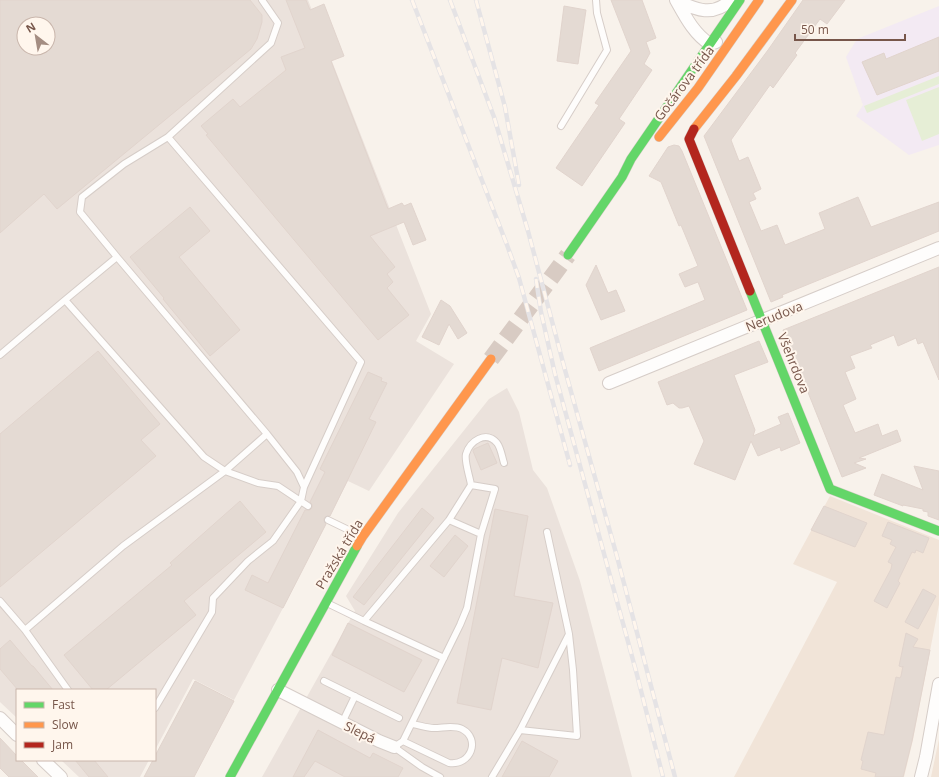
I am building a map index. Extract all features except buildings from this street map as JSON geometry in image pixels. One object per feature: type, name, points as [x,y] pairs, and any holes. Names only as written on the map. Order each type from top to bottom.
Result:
[{"type":"street","points":[[677,1],[695,9],[708,11],[723,6],[731,0]]},
{"type":"street","name":"Gočárova třída","points":[[568,255],[740,0]]},
{"type":"street","name":"Gočárova třída","points":[[653,145],[698,88],[760,0]]},
{"type":"street","name":"Všehrdova","points":[[792,0],[729,87],[690,134],[689,139],[830,488],[939,531]]},
{"type":"street","points":[[677,1],[696,32],[702,39],[710,44],[736,34]]},
{"type":"street","name":"Gočárova třída","points":[[622,177],[644,155]]},
{"type":"street","name":"Nerudova","points":[[609,383],[939,248]]},
{"type":"street","name":"Pražská třída","points":[[230,777],[363,536],[491,359]]},
{"type":"street","points":[[921,777],[939,684]]},
{"type":"street","name":"Slepá","points":[[278,690],[379,742],[398,744]]},
{"type":"street","points":[[0,718],[16,734]]},
{"type":"street","points":[[44,761],[61,777]]},
{"type":"lane","points":[[262,0],[278,23],[271,43],[168,138],[124,164],[82,197],[80,212],[267,434],[297,472],[304,487]]},
{"type":"lane","points":[[562,126],[607,50],[597,13],[596,0]]},
{"type":"lane","points":[[156,706],[212,612],[214,598],[248,561],[273,541],[301,501],[304,487],[362,362],[168,138]]},
{"type":"lane","points":[[0,355],[117,257]]},
{"type":"lane","points":[[65,300],[204,457],[225,471],[258,483],[278,486],[308,506]]},
{"type":"lane","points":[[25,630],[123,546],[225,471],[267,434]]},
{"type":"lane","points":[[364,620],[449,520],[471,485],[465,456],[469,447],[479,438],[491,438],[498,444],[504,463]]},
{"type":"lane","points":[[398,744],[412,724],[460,626],[467,608],[481,534],[495,489],[471,485]]},
{"type":"lane","points":[[328,520],[363,536]]},
{"type":"lane","points":[[449,520],[481,534]]},
{"type":"lane","points":[[520,730],[577,736],[569,634],[547,532]]},
{"type":"lane","points":[[0,601],[25,630],[67,689]]},
{"type":"lane","points":[[326,602],[352,616],[364,620],[444,658]]},
{"type":"lane","points":[[492,777],[520,730],[569,634]]},
{"type":"lane","points":[[324,681],[399,718]]},
{"type":"lane","points":[[342,723],[355,696]]},
{"type":"lane","points":[[398,744],[455,764],[465,760],[471,750],[472,745],[469,734],[461,728],[432,728],[412,724]]},
{"type":"lane","points":[[398,744],[422,767],[440,777]]},
{"type":"shaded area","points":[[0,0],[308,0],[431,314],[416,341],[454,364],[369,491],[348,481],[234,700],[193,679],[156,748],[156,689],[16,689],[16,717],[0,702]]},
{"type":"shaded area","points":[[939,6],[939,145],[909,155],[856,116],[863,105],[846,57],[857,39]]},
{"type":"shaded area","points":[[507,388],[519,412],[533,470],[547,488],[580,581],[632,777],[262,777],[355,611],[346,596],[398,513],[489,399]]},
{"type":"shaded area","points":[[830,496],[939,540],[939,604],[913,740],[904,777],[734,777],[837,582],[793,564]]},
{"type":"shaded area","points":[[939,739],[939,777],[931,777]]},
{"type":"shaded area","points":[[62,761],[148,761],[140,777],[79,777]]},
{"type":"green space","points":[[939,76],[939,84],[867,113],[864,106]]},
{"type":"green space","points":[[939,87],[939,134],[922,141],[906,100]]},
{"type":"tunnel","points":[[491,359],[568,255]]},
{"type":"railway","points":[[412,0],[519,278],[570,465]]},
{"type":"railway","points":[[450,0],[494,117],[528,231],[616,553],[675,777]]},
{"type":"railway","points":[[476,0],[505,107],[519,185]]},
{"type":"railway","points":[[536,279],[541,312],[555,374],[636,671],[663,777]]},
{"type":"traffic: fast","points":[[568,255],[622,177],[631,159],[740,0]]},
{"type":"traffic: fast","points":[[750,291],[830,489],[939,531]]},
{"type":"traffic: fast","points":[[230,777],[357,546]]},
{"type":"traffic: slow","points":[[659,137],[698,88],[759,0]]},
{"type":"traffic: slow","points":[[694,129],[736,76],[792,0]]},
{"type":"traffic: slow","points":[[357,546],[491,359]]},
{"type":"traffic: jam","points":[[694,129],[689,139],[750,291]]}]
